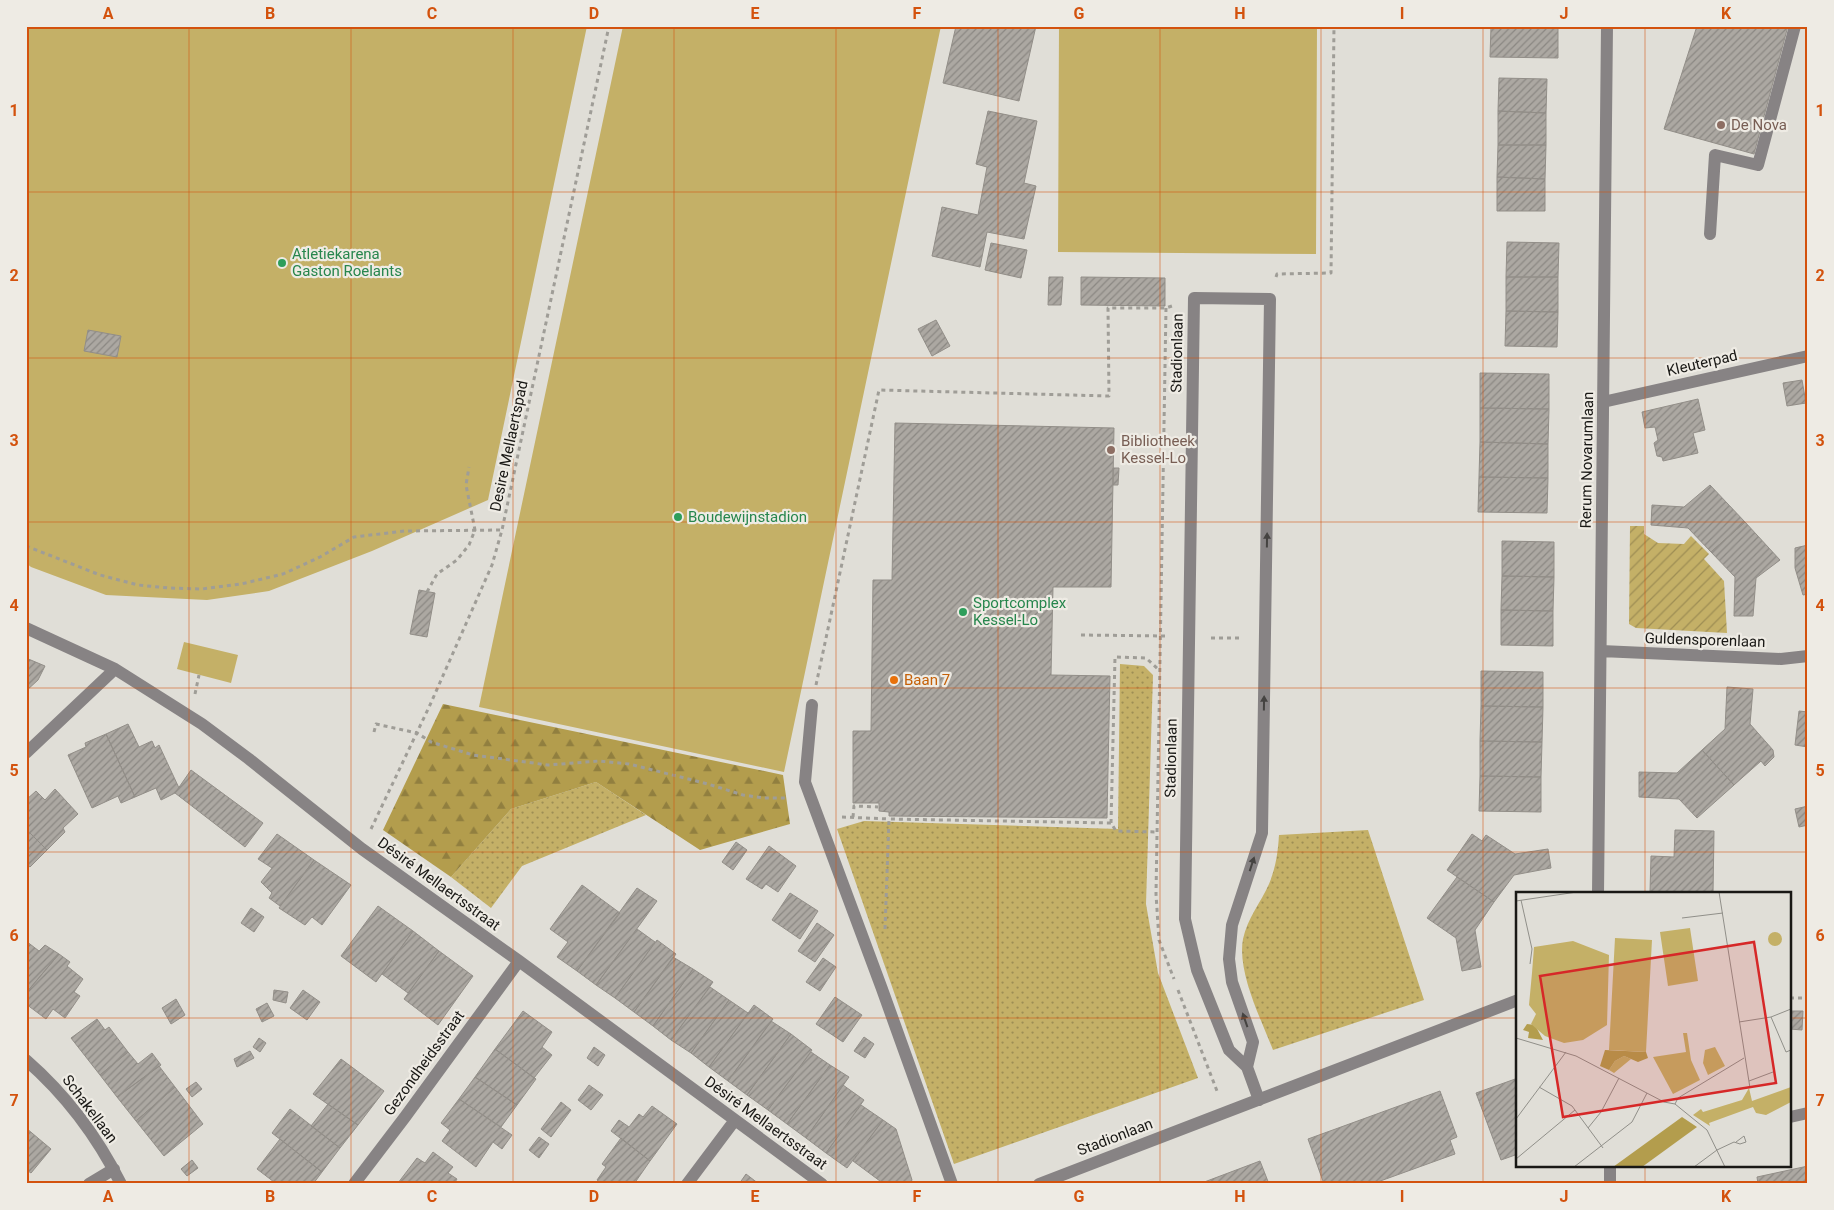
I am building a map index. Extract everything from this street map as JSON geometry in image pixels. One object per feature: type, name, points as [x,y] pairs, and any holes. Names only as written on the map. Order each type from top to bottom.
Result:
[{"type":"street","name":"Rerum Novarumlaan","points":[[1598,892],[1607,26]]},
{"type":"street","points":[[1710,234],[1715,155],[1758,165],[1795,26]]},
{"type":"street","name":"Stadionlaan","points":[[1259,1100],[1247,1067],[1229,1050],[1197,970],[1186,919],[1189,637],[1194,298],[1270,299]]},
{"type":"street","points":[[1247,1067],[1253,1042],[1232,982],[1229,959],[1232,925],[1262,833],[1270,299]]},
{"type":"street","name":"Kleuterpad","points":[[1604,402],[1808,356]]},
{"type":"street","name":"Désiré Mellaertsstraat","points":[[26,628],[115,669],[202,724],[362,849],[519,961],[822,1184]]},
{"type":"street","name":"Guldensporenlaan","points":[[1601,651],[1781,659],[1808,656]]},
{"type":"street","points":[[26,753],[115,669]]},
{"type":"street","points":[[812,705],[805,782],[952,1184]]},
{"type":"street","name":"Gezondheidsstraat","points":[[354,1184],[519,961]]},
{"type":"street","name":"Stadionlaan","points":[[1039,1184],[1516,1001]]},
{"type":"street","name":"Schakellaan","points":[[26,1060],[46,1077],[89,1130],[121,1184]]},
{"type":"street","points":[[1792,1117],[1808,1113]]},
{"type":"street","points":[[687,1184],[735,1120]]},
{"type":"street","points":[[1610,1168],[1610,1184]]},
{"type":"street","points":[[89,1184],[114,1170]]},
{"type":"path","name":"Desire Mellaertspad","points":[[362,849],[417,733],[492,565],[502,530],[609,26]]},
{"type":"path","points":[[1270,299],[1277,274],[1331,273],[1334,26]]},
{"type":"path","points":[[812,705],[879,390],[1109,396],[1108,308],[1166,308],[1194,298]]},
{"type":"path","points":[[427,592],[437,574],[457,560],[470,546],[475,530],[466,485],[469,467]]},
{"type":"path","points":[[26,546],[100,575],[138,585],[202,589],[241,584],[283,574],[320,557],[354,537],[405,531],[502,530]]},
{"type":"path","points":[[1081,635],[1265,639]]},
{"type":"path","points":[[1156,832],[1116,831],[1111,823],[1116,657],[1146,658],[1159,670]]},
{"type":"path","points":[[374,732],[376,724],[417,733],[431,742],[473,756],[548,765],[599,761],[629,764],[743,795],[764,798],[810,797]]},
{"type":"path","points":[[853,817],[854,806],[878,807]]},
{"type":"path","points":[[816,816],[1111,823]]},
{"type":"path","points":[[884,931],[889,819]]},
{"type":"path","points":[[1792,998],[1808,998]]},
{"type":"shaded area","name":"Atletiekarena Gaston Roelants","points":[[26,26],[587,26],[488,500],[372,551],[269,591],[207,600],[106,595],[31,567],[26,563]]},
{"type":"shaded area","name":"Boudewijnstadion","points":[[623,26],[941,26],[784,772],[479,707]]},
{"type":"shaded area","points":[[1059,26],[1317,26],[1316,254],[1058,252]]},
{"type":"shaded area","points":[[1630,526],[1644,526],[1644,534],[1658,543],[1684,544],[1691,536],[1709,554],[1704,559],[1724,581],[1727,633],[1636,628],[1629,624]]},
{"type":"shaded area","points":[[184,642],[238,655],[231,683],[177,669]]},
{"type":"shaded area","points":[[1120,664],[1144,666],[1153,675],[1146,904],[1158,973],[1198,1078],[954,1164],[837,829],[864,821],[1118,829]]},
{"type":"shaded area","points":[[596,782],[646,815],[522,866],[491,908],[451,877],[511,809]]},
{"type":"shaded area","points":[[1368,830],[1424,1000],[1273,1050],[1251,995],[1243,966],[1242,952],[1243,939],[1248,924],[1266,891],[1273,872],[1279,835]]},
{"type":"green space","points":[[443,704],[783,775],[790,824],[700,850],[596,782],[511,809],[451,877],[383,830]]},
{"type":"building","points":[[956,26],[1036,26],[1019,101],[943,83]]},
{"type":"building","points":[[1491,26],[1558,26],[1558,58],[1490,57]]},
{"type":"building","name":"De Nova","points":[[1697,26],[1788,26],[1754,154],[1664,129]]},
{"type":"building","points":[[1499,78],[1547,79],[1546,113],[1498,111]]},
{"type":"building","points":[[988,111],[1037,121],[1024,183],[1036,186],[1024,239],[987,232],[980,267],[932,256],[942,207],[978,215],[987,167],[976,164]]},
{"type":"building","points":[[1498,111],[1546,113],[1546,145],[1498,145]]},
{"type":"building","points":[[1498,145],[1546,145],[1545,179],[1497,177]]},
{"type":"building","points":[[1497,177],[1545,179],[1545,211],[1497,211]]},
{"type":"building","points":[[1507,242],[1559,243],[1558,277],[1506,277]]},
{"type":"building","points":[[991,243],[1027,250],[1021,278],[985,270]]},
{"type":"building","points":[[1049,277],[1063,277],[1061,305],[1048,305]]},
{"type":"building","points":[[1081,277],[1165,278],[1165,306],[1081,305]]},
{"type":"building","points":[[1506,277],[1558,277],[1558,312],[1506,311]]},
{"type":"building","points":[[1506,311],[1558,312],[1557,347],[1505,346]]},
{"type":"building","points":[[936,320],[950,346],[932,356],[918,329]]},
{"type":"building","points":[[88,330],[121,336],[117,357],[84,351]]},
{"type":"building","points":[[1480,373],[1549,374],[1549,409],[1480,408]]},
{"type":"building","points":[[1802,380],[1806,403],[1787,406],[1783,383]]},
{"type":"building","points":[[1698,399],[1705,430],[1693,433],[1698,453],[1663,461],[1662,457],[1657,456],[1654,443],[1658,440],[1655,427],[1645,428],[1642,412]]},
{"type":"building","points":[[1480,408],[1549,409],[1548,444],[1480,442]]},
{"type":"building","name":"Sportcomplex Kessel-Lo","points":[[895,423],[1114,428],[1111,587],[1053,587],[1051,675],[1110,676],[1107,818],[889,816],[889,812],[879,811],[879,803],[853,803],[853,731],[871,731],[873,580],[892,580]]},
{"type":"building","points":[[1480,442],[1548,444],[1548,478],[1479,477]]},
{"type":"building","points":[[1113,468],[1119,468],[1118,485],[1113,485]]},
{"type":"building","points":[[1479,477],[1548,478],[1547,513],[1478,512]]},
{"type":"building","points":[[1710,485],[1745,522],[1711,552],[1688,528],[1651,525],[1652,505],[1684,507]]},
{"type":"building","points":[[1745,522],[1780,560],[1756,578],[1753,616],[1734,616],[1735,577],[1711,552]]},
{"type":"building","points":[[1502,541],[1554,542],[1554,577],[1502,576]]},
{"type":"building","points":[[1808,545],[1808,594],[1803,595],[1795,568],[1795,548]]},
{"type":"building","points":[[1502,576],[1554,577],[1553,611],[1501,610]]},
{"type":"building","points":[[419,590],[435,593],[427,637],[410,634]]},
{"type":"building","points":[[1501,610],[1553,611],[1553,646],[1501,645]]},
{"type":"building","points":[[26,658],[45,666],[38,680],[26,691]]},
{"type":"building","points":[[1481,671],[1543,672],[1543,707],[1481,706]]},
{"type":"building","points":[[1727,687],[1753,689],[1750,724],[1773,750],[1774,757],[1765,766],[1761,761],[1734,785],[1702,750],[1725,729]]},
{"type":"building","points":[[1481,706],[1543,707],[1542,742],[1480,741]]},
{"type":"building","points":[[1799,711],[1808,712],[1808,747],[1795,745]]},
{"type":"building","points":[[128,724],[139,747],[152,741],[155,748],[159,745],[179,788],[175,793],[161,800],[156,788],[135,797],[106,734]]},
{"type":"building","points":[[106,734],[135,797],[121,803],[118,796],[92,808],[68,755],[86,747],[85,743]]},
{"type":"building","points":[[1480,741],[1542,742],[1541,777],[1480,776]]},
{"type":"building","points":[[1702,750],[1734,785],[1697,818],[1679,799],[1639,797],[1639,772],[1677,773]]},
{"type":"building","points":[[191,770],[263,823],[245,847],[175,793]]},
{"type":"building","points":[[1480,776],[1541,777],[1541,812],[1479,811]]},
{"type":"building","points":[[55,789],[78,814],[63,828],[65,832],[47,850],[26,829],[26,800],[36,791],[45,800]]},
{"type":"building","points":[[1808,806],[1808,825],[1799,827],[1795,809]]},
{"type":"building","points":[[26,829],[47,850],[30,867],[26,864]]},
{"type":"building","points":[[1675,830],[1714,831],[1713,892],[1650,892],[1651,856],[1674,857]]},
{"type":"building","points":[[277,834],[314,860],[280,906],[269,898],[272,893],[261,882],[272,868],[258,859]]},
{"type":"building","points":[[1472,834],[1482,841],[1486,835],[1515,854],[1548,849],[1551,868],[1514,875],[1494,902],[1447,870]]},
{"type":"building","points":[[736,842],[747,850],[733,870],[722,862]]},
{"type":"building","points":[[769,846],[796,866],[778,892],[766,884],[762,889],[746,879]]},
{"type":"building","points":[[314,860],[351,885],[322,925],[312,917],[305,925],[279,908]]},
{"type":"building","points":[[1457,877],[1494,902],[1475,930],[1481,967],[1462,971],[1456,938],[1427,918]]},
{"type":"building","points":[[582,885],[620,913],[577,971],[557,957],[568,942],[550,929]]},
{"type":"building","points":[[637,888],[657,901],[596,985],[577,971]]},
{"type":"building","points":[[790,893],[818,911],[800,939],[772,920]]},
{"type":"building","points":[[378,906],[413,931],[376,982],[341,956]]},
{"type":"building","points":[[251,908],[264,917],[254,932],[241,923]]},
{"type":"building","points":[[817,923],[834,935],[815,962],[798,951]]},
{"type":"building","points":[[637,929],[655,942],[615,998],[596,985]]},
{"type":"building","points":[[413,931],[439,951],[408,993],[382,974]]},
{"type":"building","points":[[657,940],[676,954],[634,1012],[615,998]]},
{"type":"building","points":[[26,941],[39,951],[45,945],[59,954],[26,993]]},
{"type":"building","points":[[439,951],[473,976],[438,1025],[404,999]]},
{"type":"building","points":[[59,954],[70,962],[67,966],[83,979],[74,992],[80,996],[65,1018],[53,1009],[46,1019],[26,1004],[26,993]]},
{"type":"building","points":[[673,957],[693,969],[653,1026],[634,1012]]},
{"type":"building","points":[[823,958],[836,967],[820,991],[806,982]]},
{"type":"building","points":[[693,969],[713,982],[671,1040],[653,1026]]},
{"type":"building","points":[[710,987],[729,1000],[691,1053],[671,1040]]},
{"type":"building","points":[[274,990],[288,992],[286,1003],[273,1000]]},
{"type":"building","points":[[303,990],[320,1002],[307,1020],[290,1008]]},
{"type":"building","points":[[835,997],[862,1015],[843,1042],[816,1024]]},
{"type":"building","points":[[176,999],[185,1015],[171,1024],[162,1008]]},
{"type":"building","points":[[729,1000],[748,1013],[709,1067],[691,1053]]},
{"type":"building","points":[[267,1003],[274,1016],[262,1022],[256,1009]]},
{"type":"building","points":[[754,1005],[773,1019],[728,1081],[709,1067]]},
{"type":"building","points":[[523,1011],[552,1032],[542,1047],[552,1055],[534,1078],[495,1049]]},
{"type":"building","points":[[1792,1011],[1803,1011],[1802,1030],[1792,1029]]},
{"type":"building","points":[[97,1019],[105,1030],[109,1027],[128,1052],[100,1075],[71,1038]]},
{"type":"building","points":[[771,1021],[791,1034],[747,1095],[728,1081]]},
{"type":"building","points":[[791,1034],[812,1050],[768,1110],[747,1095]]},
{"type":"building","points":[[864,1037],[874,1044],[865,1058],[854,1051]]},
{"type":"building","points":[[259,1038],[266,1043],[260,1052],[253,1047]]},
{"type":"building","points":[[594,1047],[605,1055],[598,1066],[587,1058]]},
{"type":"building","points":[[495,1049],[536,1079],[517,1105],[475,1077]]},
{"type":"building","points":[[250,1051],[254,1058],[237,1067],[234,1059]]},
{"type":"building","points":[[128,1052],[138,1064],[152,1053],[161,1065],[117,1097],[100,1075]]},
{"type":"building","points":[[811,1052],[830,1065],[787,1124],[768,1110]]},
{"type":"building","points":[[341,1059],[384,1091],[358,1125],[313,1094]]},
{"type":"building","points":[[830,1065],[849,1077],[806,1138],[787,1124]]},
{"type":"building","points":[[159,1066],[175,1087],[136,1121],[117,1097]]},
{"type":"building","points":[[475,1077],[517,1105],[501,1127],[459,1099]]},
{"type":"building","points":[[1516,1079],[1516,1155],[1501,1160],[1476,1093]]},
{"type":"building","points":[[196,1082],[202,1089],[192,1097],[186,1089]]},
{"type":"building","points":[[589,1085],[603,1095],[591,1110],[578,1100]]},
{"type":"building","points":[[843,1085],[864,1100],[826,1153],[806,1138]]},
{"type":"building","points":[[175,1087],[203,1124],[164,1156],[136,1121]]},
{"type":"building","points":[[1440,1091],[1457,1137],[1450,1140],[1455,1154],[1372,1184],[1324,1184],[1308,1139]]},
{"type":"building","points":[[459,1099],[512,1135],[502,1149],[493,1142],[476,1167],[442,1141],[450,1130],[441,1123]]},
{"type":"building","points":[[561,1102],[571,1110],[551,1137],[541,1129]]},
{"type":"building","points":[[328,1104],[358,1125],[340,1148],[311,1126]]},
{"type":"building","points":[[861,1105],[883,1120],[847,1168],[826,1153]]},
{"type":"building","points":[[652,1106],[677,1124],[650,1161],[611,1131],[619,1120],[629,1127],[639,1114],[643,1117]]},
{"type":"building","points":[[290,1109],[340,1148],[322,1172],[272,1133]]},
{"type":"building","points":[[883,1120],[896,1129],[912,1180],[910,1184],[884,1184],[853,1161]]},
{"type":"building","points":[[26,1128],[51,1149],[31,1173],[28,1171],[26,1173]]},
{"type":"building","points":[[539,1137],[549,1144],[539,1158],[529,1150]]},
{"type":"building","points":[[621,1138],[650,1161],[634,1184],[602,1184],[597,1180],[606,1167],[602,1164]]},
{"type":"building","points":[[280,1139],[322,1172],[313,1184],[272,1184],[274,1182],[257,1169]]},
{"type":"building","points":[[433,1152],[453,1167],[448,1173],[457,1179],[454,1184],[398,1183],[417,1158],[425,1163]]},
{"type":"building","points":[[192,1160],[198,1168],[187,1176],[181,1169]]},
{"type":"building","points":[[1260,1161],[1269,1184],[1199,1184]]},
{"type":"building","points":[[1808,1166],[1808,1184],[1758,1184],[1757,1177]]},
{"type":"building","points":[[746,1174],[759,1184],[739,1184]]},
{"type":"place","name":"De Nova","points":[[1721,125]]},
{"type":"place","name":"Atletiekarena Gaston Roelants","points":[[282,263]]},
{"type":"place","name":"Bibliotheek Kessel-Lo","points":[[1111,450]]},
{"type":"place","name":"Boudewijnstadion","points":[[678,517]]},
{"type":"place","name":"Sportcomplex Kessel-Lo","points":[[963,612]]},
{"type":"place","name":"Baan 7","points":[[894,680]]}]
